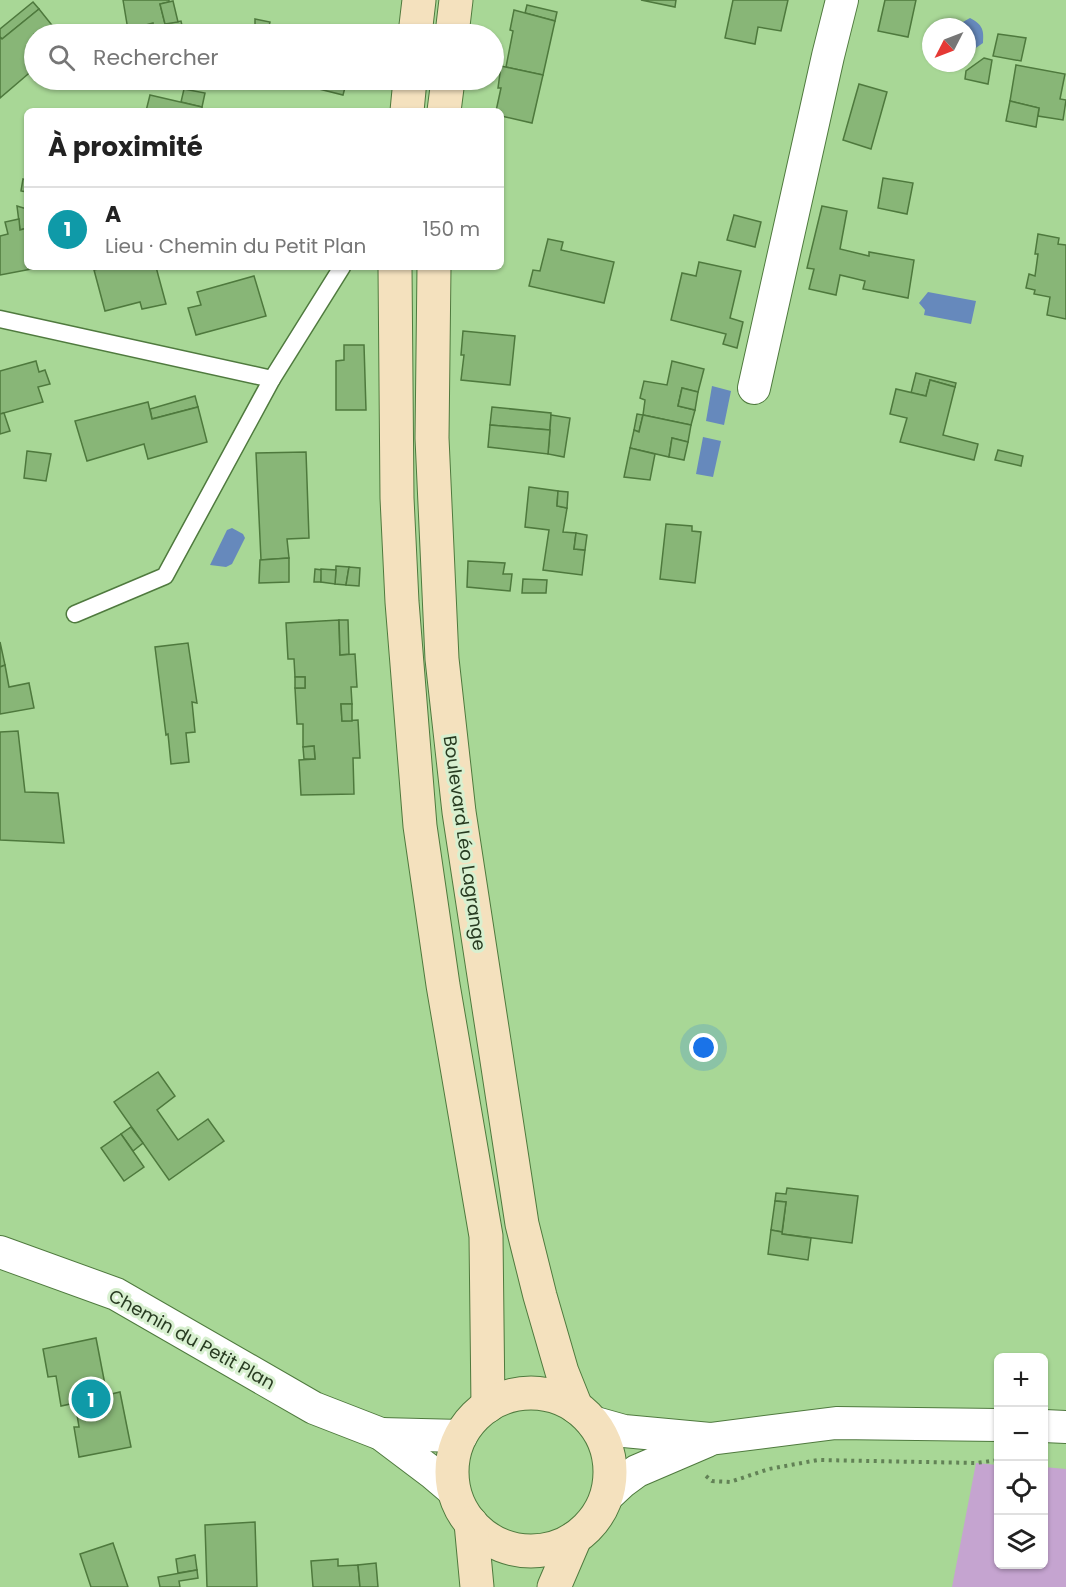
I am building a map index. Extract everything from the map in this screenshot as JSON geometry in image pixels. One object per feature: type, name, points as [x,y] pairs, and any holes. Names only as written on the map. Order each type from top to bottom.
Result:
[{"type":"main road","points":[[416,24],[419,0]]},
{"type":"main road","points":[[453,24],[456,0]]},
{"type":"main road","points":[[407,108],[409,90]]},
{"type":"main road","points":[[444,108],[446,90]]},
{"type":"main road","name":"Boulevard Léo Lagrange","points":[[390,270],[396,498],[419,814],[443,985],[486,1236],[488,1406]]},
{"type":"main road","name":"Boulevard Léo Lagrange","points":[[434,270],[432,438],[441,648],[459,812],[522,1224],[562,1372],[584,1415]]},
{"type":"main road","points":[[532,1393],[555,1397],[584,1415],[603,1439],[609,1457],[610,1477],[607,1496],[600,1512],[589,1527],[575,1538],[555,1548],[532,1551],[509,1548],[489,1538],[471,1523],[454,1491],[453,1463],[455,1449],[472,1420],[488,1406],[509,1396],[532,1393]]},
{"type":"main road","points":[[471,1523],[477,1587]]},
{"type":"main road","points":[[554,1587],[575,1538]]},
{"type":"street","points":[[754,388],[842,0]]},
{"type":"street","name":"Chemin du Petit Plan","points":[[0,1252],[116,1294],[314,1408],[381,1434],[454,1491]]},
{"type":"street","points":[[584,1415],[624,1431],[710,1440],[836,1423],[994,1425]]},
{"type":"street","points":[[1048,1426],[1066,1427]]},
{"type":"street","name":"Chemin du Petit Plan","points":[[381,1434],[461,1436]]},
{"type":"street","points":[[607,1496],[637,1471],[710,1440]]},
{"type":"lane","points":[[75,614],[165,576],[272,379],[340,270]]},
{"type":"lane","points":[[0,319],[272,379]]},
{"type":"path","points":[[704,1475],[712,1481],[729,1482],[769,1469],[818,1460],[976,1463],[994,1461]]},
{"type":"shaded area","points":[[976,1463],[994,1465],[994,1569],[1048,1569],[1048,1467],[1066,1469],[1066,1587],[952,1587]]},
{"type":"water","points":[[976,22],[982,28],[983,43],[976,48]]},
{"type":"water","points":[[928,292],[976,301],[971,324],[924,315],[925,310],[919,303]]},
{"type":"water","points":[[712,386],[731,391],[724,425],[706,421]]},
{"type":"water","points":[[703,437],[721,441],[713,477],[696,474]]},
{"type":"water","points":[[232,528],[243,534],[245,538],[232,564],[226,567],[210,565],[227,530]]},
{"type":"building","points":[[123,0],[169,0],[169,2],[160,4],[165,24],[127,24]]},
{"type":"building","points":[[641,0],[676,0],[675,7]]},
{"type":"building","points":[[733,0],[788,0],[781,31],[758,27],[755,44],[725,38]]},
{"type":"building","points":[[885,0],[916,0],[908,37],[878,31]]},
{"type":"building","points":[[173,1],[178,22],[165,24],[160,4]]},
{"type":"building","points":[[33,2],[39,9],[2,39],[0,29]]},
{"type":"building","points":[[527,5],[557,12],[555,21],[525,13]]},
{"type":"building","points":[[39,9],[51,24],[24,24],[24,78],[0,98],[0,37],[2,39]]},
{"type":"building","points":[[514,10],[555,21],[543,75],[506,67],[513,31],[510,30]]},
{"type":"building","points":[[255,19],[270,22],[270,24],[255,24]]},
{"type":"building","points":[[181,21],[182,24],[165,24]]},
{"type":"building","points":[[998,34],[1026,38],[1021,61],[993,56]]},
{"type":"building","points":[[984,58],[992,60],[988,84],[965,79],[966,72],[976,72],[976,64]]},
{"type":"building","points":[[1016,65],[1065,74],[1060,99],[1066,100],[1063,120],[1038,116],[1039,108],[1010,101]]},
{"type":"building","points":[[504,67],[543,75],[532,123],[504,117],[504,108],[497,108],[501,90],[504,90]]},
{"type":"building","points":[[859,84],[887,92],[871,149],[843,140]]},
{"type":"building","points":[[184,90],[205,93],[202,107],[181,102]]},
{"type":"building","points":[[323,90],[344,90],[343,95]]},
{"type":"building","points":[[150,95],[202,107],[202,108],[147,108]]},
{"type":"building","points":[[1010,101],[1039,108],[1036,127],[1006,121]]},
{"type":"building","points":[[883,178],[913,183],[907,214],[878,208]]},
{"type":"building","points":[[23,179],[24,192],[21,191]]},
{"type":"building","points":[[17,206],[24,208],[24,229],[20,230]]},
{"type":"building","points":[[822,206],[847,211],[840,249],[869,256],[869,252],[914,260],[908,298],[863,289],[865,281],[840,275],[836,295],[809,289],[814,269],[807,268]]},
{"type":"building","points":[[734,215],[761,222],[755,247],[727,240]]},
{"type":"building","points":[[19,219],[20,230],[24,229],[24,270],[26,270],[0,275],[0,236],[8,234],[5,222]]},
{"type":"building","points":[[1038,234],[1059,238],[1058,244],[1066,245],[1066,319],[1047,315],[1050,297],[1034,294],[1035,290],[1026,288],[1029,274],[1035,276]]},
{"type":"building","points":[[548,239],[563,242],[561,250],[614,262],[604,303],[529,286],[533,270],[540,271]]},
{"type":"building","points":[[699,262],[741,271],[730,318],[743,322],[737,348],[723,344],[726,334],[671,320],[682,273],[696,276]]},
{"type":"building","points":[[94,270],[157,270],[166,304],[142,309],[140,302],[105,311]]},
{"type":"building","points":[[254,276],[266,316],[196,335],[188,308],[201,305],[197,292]]},
{"type":"building","points":[[463,331],[515,336],[510,385],[461,380],[464,355],[461,355]]},
{"type":"building","points":[[344,345],[364,345],[366,410],[336,410],[336,361],[344,360]]},
{"type":"building","points":[[36,361],[39,372],[45,370],[50,384],[38,387],[43,402],[0,414],[0,371]]},
{"type":"building","points":[[672,361],[704,369],[698,392],[682,388],[678,406],[695,410],[691,425],[643,415],[645,400],[640,398],[644,381],[667,385]]},
{"type":"building","points":[[916,373],[956,383],[955,387],[930,380],[926,396],[911,393]]},
{"type":"building","points":[[930,380],[955,387],[943,435],[978,444],[974,460],[900,442],[907,418],[890,414],[896,389],[926,396]]},
{"type":"building","points":[[682,388],[698,392],[695,410],[678,406]]},
{"type":"building","points":[[195,396],[198,407],[152,419],[150,409]]},
{"type":"building","points":[[148,402],[152,419],[198,407],[207,442],[148,459],[144,444],[87,461],[75,421]]},
{"type":"building","points":[[492,407],[551,413],[550,430],[490,425]]},
{"type":"building","points":[[4,413],[10,431],[0,434],[0,414]]},
{"type":"building","points":[[637,414],[643,415],[639,432],[634,430]]},
{"type":"building","points":[[551,415],[570,418],[564,457],[548,454]]},
{"type":"building","points":[[643,415],[691,425],[688,442],[672,438],[669,457],[630,448],[634,430],[639,432]]},
{"type":"building","points":[[490,425],[550,430],[548,454],[488,447]]},
{"type":"building","points":[[672,438],[688,442],[684,460],[669,457]]},
{"type":"building","points":[[630,448],[655,454],[650,480],[624,477]]},
{"type":"building","points":[[998,450],[1023,456],[1021,466],[995,460]]},
{"type":"building","points":[[27,451],[51,454],[46,481],[24,478]]},
{"type":"building","points":[[306,452],[309,538],[287,539],[289,558],[261,560],[256,453]]},
{"type":"building","points":[[529,487],[558,491],[557,506],[567,508],[563,532],[576,533],[574,549],[585,550],[582,575],[543,570],[549,530],[525,527]]},
{"type":"building","points":[[558,491],[568,492],[567,508],[557,506]]},
{"type":"building","points":[[666,524],[692,526],[692,531],[701,532],[695,583],[660,579]]},
{"type":"building","points":[[576,533],[587,535],[585,550],[574,549]]},
{"type":"building","points":[[289,558],[289,582],[259,583],[260,560]]},
{"type":"building","points":[[468,561],[505,563],[503,574],[512,574],[510,591],[467,587]]},
{"type":"building","points":[[336,566],[349,567],[346,585],[335,584]]},
{"type":"building","points":[[349,567],[360,568],[359,586],[346,585]]},
{"type":"building","points":[[315,569],[322,570],[321,582],[314,582]]},
{"type":"building","points":[[321,569],[336,570],[335,584],[321,582]]},
{"type":"building","points":[[523,579],[547,580],[546,593],[522,593]]},
{"type":"building","points":[[339,620],[340,655],[355,654],[357,687],[351,687],[352,704],[341,704],[342,721],[358,720],[360,758],[353,758],[354,794],[301,795],[299,760],[315,759],[314,746],[303,747],[303,724],[297,724],[295,688],[305,688],[305,677],[295,677],[294,659],[288,659],[286,623]]},
{"type":"building","points":[[339,620],[348,620],[349,654],[340,655]]},
{"type":"building","points":[[0,642],[5,665],[0,667]]},
{"type":"building","points":[[188,643],[197,703],[192,702],[195,732],[186,733],[189,762],[171,764],[155,647]]},
{"type":"building","points":[[5,665],[9,687],[29,683],[34,708],[0,714],[0,667]]},
{"type":"building","points":[[295,677],[305,677],[305,688],[295,688]]},
{"type":"building","points":[[341,704],[352,704],[352,721],[342,721]]},
{"type":"building","points":[[18,731],[25,792],[58,793],[64,843],[0,840],[0,732]]},
{"type":"building","points":[[314,746],[315,759],[304,759],[303,747]]},
{"type":"building","points":[[158,1072],[175,1096],[157,1110],[178,1140],[208,1119],[224,1141],[169,1180],[114,1102]]},
{"type":"building","points":[[131,1127],[143,1143],[133,1151],[121,1134]]},
{"type":"building","points":[[121,1134],[144,1167],[124,1181],[101,1148]]},
{"type":"building","points":[[787,1188],[858,1196],[852,1243],[782,1234],[786,1202],[775,1201],[776,1193],[786,1194]]},
{"type":"building","points":[[775,1201],[786,1202],[782,1232],[771,1230]]},
{"type":"building","points":[[771,1230],[811,1238],[808,1260],[768,1254]]},
{"type":"building","points":[[96,1338],[107,1395],[120,1392],[131,1447],[79,1457],[74,1427],[79,1427],[75,1403],[61,1406],[56,1376],[48,1377],[43,1349]]},
{"type":"building","points":[[255,1522],[257,1587],[207,1587],[205,1525]]},
{"type":"building","points":[[113,1543],[128,1587],[91,1587],[80,1554]]},
{"type":"building","points":[[195,1555],[197,1570],[178,1573],[176,1559]]},
{"type":"building","points":[[338,1559],[338,1566],[358,1565],[360,1587],[313,1587],[311,1561]]},
{"type":"building","points":[[376,1563],[378,1587],[360,1587],[358,1565]]},
{"type":"building","points":[[197,1570],[198,1578],[179,1581],[180,1587],[160,1587],[158,1577]]},
{"type":"place","name":"A","points":[[91,1399]]}]
